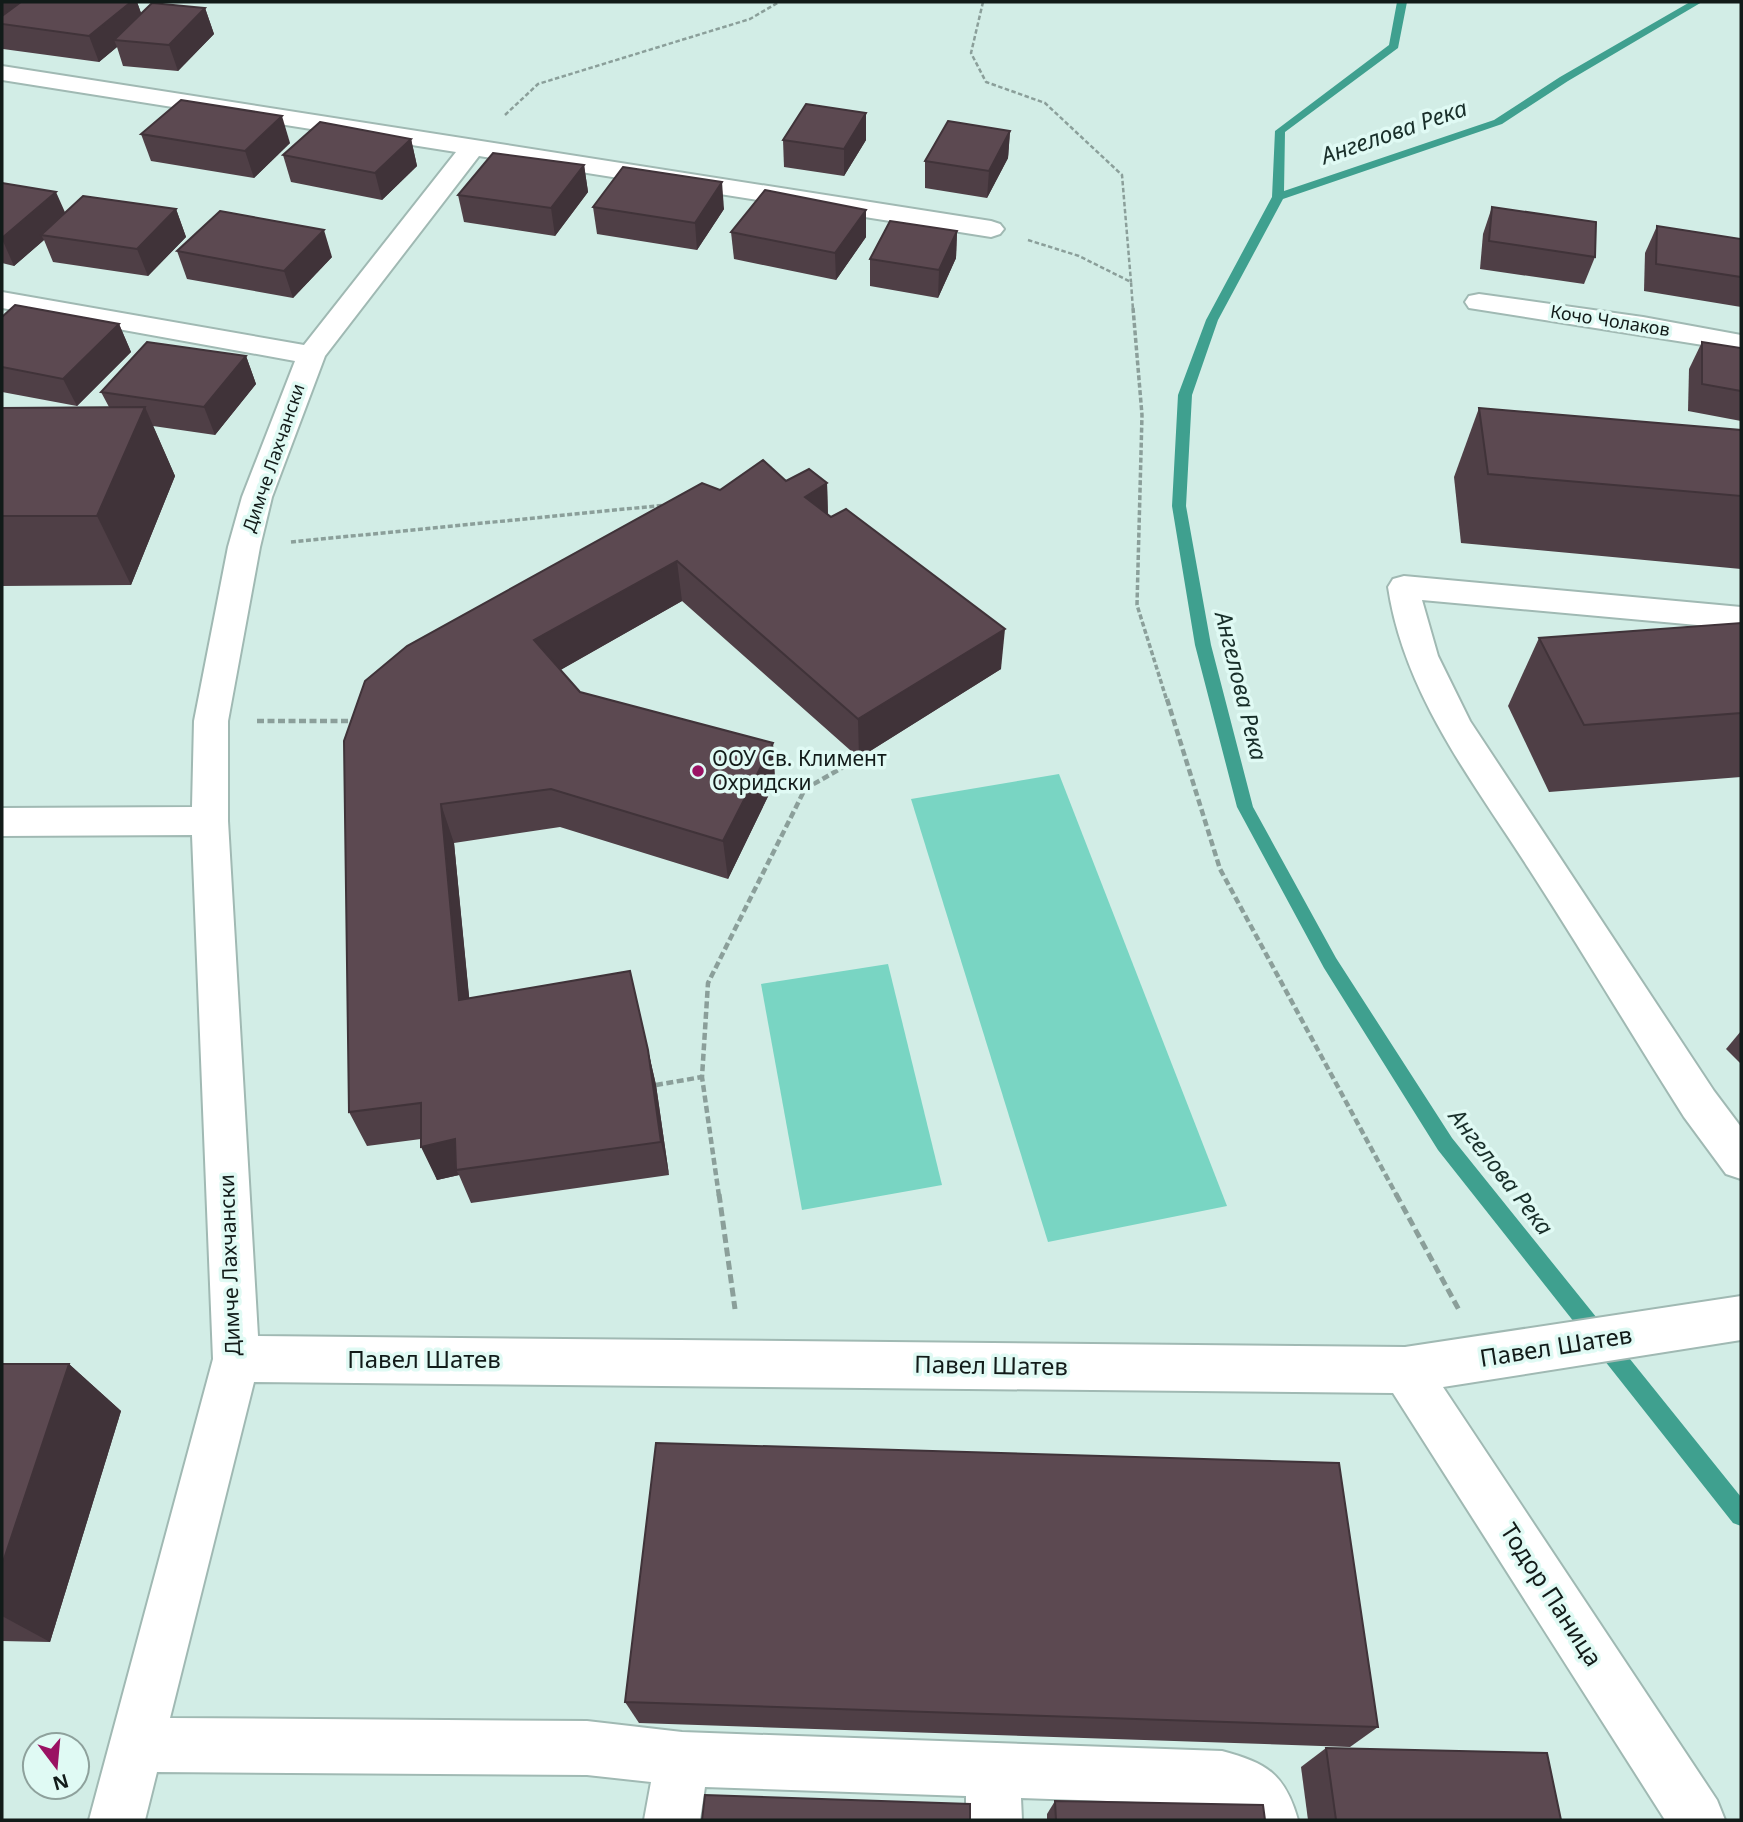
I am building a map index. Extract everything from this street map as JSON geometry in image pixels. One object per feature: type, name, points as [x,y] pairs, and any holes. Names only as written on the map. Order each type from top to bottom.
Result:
[{"type":"street","points":[[2,73],[991,229]]},
{"type":"street","name":"Димче Лахчански","points":[[117,1820],[236,1359],[210,821],[211,721],[244,547],[257,497],[311,355],[472,148]]},
{"type":"street","points":[[2,300],[311,355]]},
{"type":"street","name":"Кочо Чолаков","points":[[1479,302],[1643,325],[1741,343]]},
{"type":"street","points":[[1741,618],[1404,587],[1405,606],[1419,649],[1460,736],[1699,1104],[1741,1160]]},
{"type":"street","points":[[2,822],[210,821]]},
{"type":"street","name":"Павел Шатев","points":[[236,1359],[1405,1370],[1741,1318]]},
{"type":"street","name":"Тодор Паница","points":[[1405,1370],[1697,1820]]},
{"type":"street","points":[[136,1745],[587,1748],[993,1795],[1222,1778],[1246,1784],[1266,1802],[1270,1820]]},
{"type":"street","points":[[672,1820],[682,1759]]},
{"type":"path","points":[[472,148],[538,83],[750,19],[779,2]]},
{"type":"path","points":[[983,2],[971,53],[986,82],[1045,103],[1122,176],[1142,415],[1137,605],[1220,869],[1485,1358]]},
{"type":"path","points":[[991,229],[1079,256],[1131,282]]},
{"type":"path","points":[[244,547],[667,505]]},
{"type":"path","points":[[211,721],[366,721]]},
{"type":"path","points":[[743,1364],[702,1077],[708,983],[805,789],[859,758]]},
{"type":"path","points":[[656,1085],[702,1077]]},
{"type":"green space","points":[[1059,774],[1227,1206],[1048,1242],[911,799]]},
{"type":"green space","points":[[888,964],[942,1185],[802,1210],[761,984]]},
{"type":"building","points":[[21,2],[131,2],[89,36],[2,24],[2,16]]},
{"type":"building","points":[[152,3],[205,8],[169,45],[114,40]]},
{"type":"building","points":[[181,100],[282,116],[245,151],[141,134]]},
{"type":"building","points":[[806,104],[866,113],[844,149],[783,140]]},
{"type":"building","points":[[948,121],[1010,131],[989,171],[925,161]]},
{"type":"building","points":[[320,122],[411,139],[375,173],[283,155]]},
{"type":"building","points":[[493,153],[584,165],[551,208],[458,195]]},
{"type":"building","points":[[623,167],[722,182],[695,223],[593,207]]},
{"type":"building","points":[[2,183],[56,192],[2,238]]},
{"type":"building","points":[[765,190],[866,210],[835,253],[731,232]]},
{"type":"building","points":[[83,196],[176,209],[137,249],[41,235]]},
{"type":"building","points":[[1492,207],[1596,222],[1595,257],[1489,241]]},
{"type":"building","points":[[220,211],[324,230],[284,271],[177,251]]},
{"type":"building","points":[[890,221],[957,231],[939,270],[870,259]]},
{"type":"building","points":[[1657,226],[1741,239],[1741,277],[1656,264]]},
{"type":"building","points":[[15,305],[119,324],[63,379],[2,367],[2,317]]},
{"type":"building","points":[[147,342],[246,356],[204,407],[101,392]]},
{"type":"building","points":[[1702,342],[1741,348],[1741,391],[1702,384]]},
{"type":"building","points":[[145,407],[97,516],[2,516],[2,408]]},
{"type":"building","points":[[1479,408],[1741,430],[1741,496],[1488,474]]},
{"type":"building","points":[[763,460],[786,481],[809,469],[827,483],[805,497],[831,517],[846,509],[1005,629],[858,719],[677,561],[534,640],[580,692],[773,743],[723,841],[551,789],[441,804],[459,1000],[630,971],[648,1050],[661,1142],[456,1170],[455,1139],[421,1147],[421,1103],[349,1112],[344,741],[365,681],[407,646],[702,483],[720,490]]},
{"type":"building","points":[[1741,623],[1741,713],[1584,725],[1539,638]]},
{"type":"building","points":[[2,1364],[69,1364],[2,1565]]},
{"type":"building","points":[[656,1443],[1339,1463],[1378,1727],[625,1702]]},
{"type":"building","points":[[1326,1748],[1547,1753],[1561,1820],[1336,1820]]},
{"type":"building","points":[[705,1795],[970,1804],[970,1820],[702,1820]]},
{"type":"building","points":[[1055,1801],[1263,1805],[1265,1820],[1056,1820]]},
{"type":"waterway","points":[[1278,197],[1280,131],[1394,46],[1402,2]]},
{"type":"waterway","name":"Ангелова Река","points":[[1278,197],[1498,122],[1564,79],[1697,2]]},
{"type":"waterway","name":"Ангелова Река","points":[[1278,197],[1212,320],[1185,395],[1179,506],[1203,645],[1245,807],[1330,963],[1445,1144],[1741,1515]]},
{"type":"place","name":"ООУ Св. Климент Охридски","points":[[698,771]]}]
